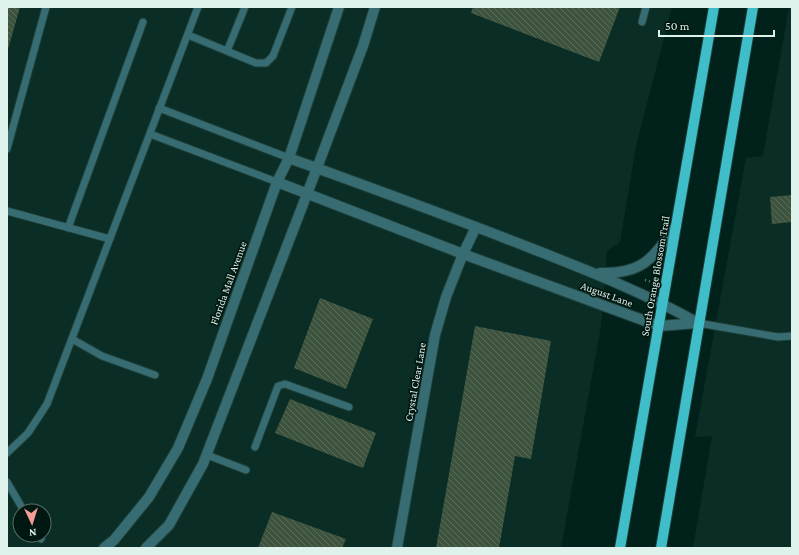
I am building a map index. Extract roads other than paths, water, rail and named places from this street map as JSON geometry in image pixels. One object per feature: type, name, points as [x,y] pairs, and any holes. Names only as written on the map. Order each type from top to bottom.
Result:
[{"type":"main road","name":"South Orange Blossom Trail","points":[[620,548],[714,7]]},
{"type":"main road","points":[[661,548],[752,7]]},
{"type":"street","name":"Florida Mall Avenue","points":[[104,548],[114,540],[150,497],[178,448],[207,379],[277,182],[289,158],[339,7]]},
{"type":"street","points":[[146,548],[169,525],[207,455],[363,46],[375,7]]},
{"type":"street","name":"August Lane","points":[[289,158],[595,273],[663,303],[698,323]]},
{"type":"street","name":"August Lane","points":[[277,182],[463,254],[659,326],[698,323]]},
{"type":"street","points":[[595,273],[620,274],[642,266],[661,248],[676,226]]},
{"type":"street","name":"Crystal Clear Lane","points":[[397,548],[435,335],[446,297],[463,254],[476,227]]},
{"type":"lane","points":[[7,149],[46,7]]},
{"type":"lane","points":[[7,453],[28,433],[42,414],[198,7]]},
{"type":"lane","points":[[227,51],[245,7]]},
{"type":"lane","points":[[188,35],[256,64],[261,64],[270,60],[292,7]]},
{"type":"lane","points":[[642,22],[646,7]]},
{"type":"lane","points":[[68,228],[143,22]]},
{"type":"lane","points":[[159,108],[289,158]]},
{"type":"lane","points":[[150,134],[277,182]]},
{"type":"lane","points":[[7,211],[110,239]]},
{"type":"lane","points":[[698,323],[778,337],[792,336]]},
{"type":"lane","points":[[72,339],[102,356],[155,375]]},
{"type":"lane","points":[[255,447],[278,386],[285,384],[349,407]]},
{"type":"lane","points":[[207,455],[246,470]]},
{"type":"lane","points":[[7,482],[19,503]]}]
